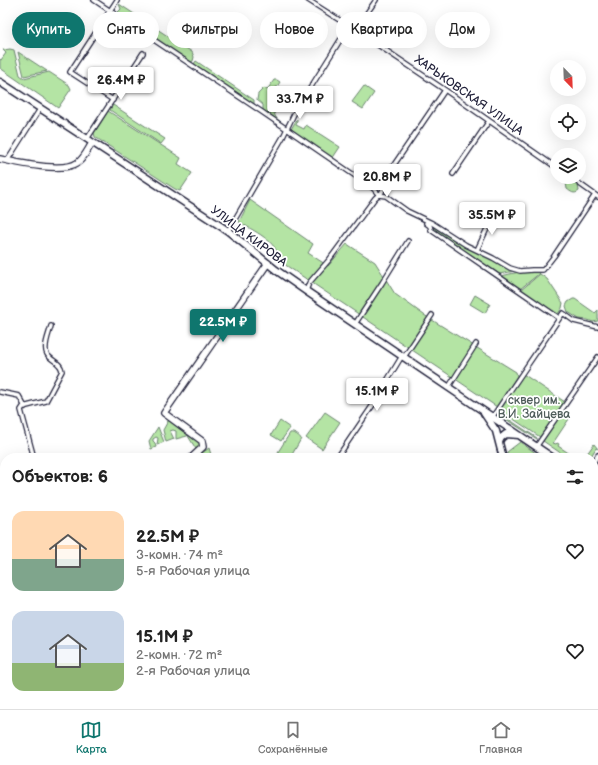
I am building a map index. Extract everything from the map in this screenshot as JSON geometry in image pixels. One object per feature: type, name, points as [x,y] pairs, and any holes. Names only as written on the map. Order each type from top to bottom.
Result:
[{"type":"main road","name":"УЛИЦА КИРОВА","points":[[0,82],[228,231],[306,291],[546,453]]},
{"type":"main road","name":"УЛИЦА КИРОВА","points":[[482,411],[494,425],[502,453]]},
{"type":"main road","points":[[499,442],[506,434],[520,435]]},
{"type":"street","points":[[94,0],[373,188],[379,195],[386,196],[407,211],[515,270],[542,270],[554,256],[596,196],[580,184]]},
{"type":"street","points":[[113,100],[70,72],[117,0]]},
{"type":"street","name":"ХАРЬКОВСКАЯ УЛИЦА","points":[[309,0],[336,18]]},
{"type":"street","points":[[368,12],[376,0]]},
{"type":"street","points":[[228,231],[287,130],[305,95],[336,46]]},
{"type":"street","name":"ХАРЬКОВСКАЯ УЛИЦА","points":[[382,48],[550,163]]},
{"type":"street","points":[[0,159],[47,167],[68,166],[77,163],[81,159],[89,141],[113,100],[143,53]]},
{"type":"street","points":[[306,291],[309,282],[329,260],[375,198],[379,195],[383,189],[387,175],[445,90]]},
{"type":"street","points":[[7,161],[40,109]]},
{"type":"street","points":[[453,174],[489,120]]},
{"type":"street","points":[[477,250],[493,216]]},
{"type":"street","points":[[424,220],[430,226],[431,230],[559,318]]},
{"type":"street","points":[[355,324],[408,241]]},
{"type":"street","points":[[196,453],[203,447],[202,441],[164,413],[268,263]]},
{"type":"street","points":[[493,416],[563,313],[574,321],[598,327]]},
{"type":"street","points":[[340,453],[383,390],[388,379],[432,315]]},
{"type":"street","points":[[33,453],[21,410],[25,407],[46,400],[62,371],[60,365],[47,355],[46,346],[50,326]]},
{"type":"street","points":[[448,388],[476,344]]},
{"type":"street","points":[[536,447],[598,357]]},
{"type":"street","points":[[0,392],[19,396],[25,407]]},
{"type":"green space","points":[[119,4],[131,12],[118,12],[121,9]]},
{"type":"green space","points":[[159,30],[167,36],[167,46],[159,41]]},
{"type":"green space","points":[[170,48],[186,48],[192,52],[194,57],[193,61],[191,62]]},
{"type":"green space","points":[[3,50],[14,50],[20,75],[24,78],[49,72],[69,85],[71,89],[58,108],[0,68],[0,59],[1,60],[6,53]]},
{"type":"green space","points":[[18,52],[47,71],[24,76]]},
{"type":"green space","points":[[196,61],[254,100],[254,105],[194,64]]},
{"type":"green space","points":[[274,80],[280,82],[268,101],[275,106],[275,116],[286,127],[263,111],[263,105],[257,100],[258,94],[264,88],[267,90]]},
{"type":"green space","points":[[364,86],[374,93],[363,109],[352,102]]},
{"type":"green space","points":[[113,105],[165,139],[161,144],[110,110]]},
{"type":"green space","points":[[108,111],[181,158],[178,164],[192,173],[180,191],[95,137],[94,133]]},
{"type":"green space","points":[[297,119],[296,125],[304,129],[306,125],[340,147],[332,159],[290,131]]},
{"type":"green space","points":[[566,184],[576,184],[578,185],[579,191],[574,193],[567,189]]},
{"type":"green space","points":[[250,200],[313,244],[308,253],[328,266],[347,244],[375,262],[395,294],[424,315],[516,372],[517,376],[497,407],[278,260],[275,248],[270,242],[239,222]]},
{"type":"green space","points":[[431,225],[515,271],[499,274],[431,228]]},
{"type":"green space","points":[[536,271],[540,273],[520,289],[501,276],[519,272]]},
{"type":"green space","points":[[540,274],[547,279],[563,303],[558,314],[521,290]]},
{"type":"green space","points":[[475,295],[490,304],[485,313],[470,304]]},
{"type":"green space","points":[[573,299],[595,313],[598,310],[598,321],[593,322],[579,319],[568,312],[566,306],[568,302]]},
{"type":"green space","name":"сквер им. В.И. Зайцева","points":[[523,374],[565,402],[540,437],[500,410]]},
{"type":"green space","points":[[325,412],[340,422],[322,449],[306,438]]},
{"type":"green space","points":[[498,412],[537,438],[537,439],[498,414]]},
{"type":"green space","points":[[561,413],[565,414],[569,419],[553,443],[559,444],[558,446],[568,453],[561,453],[543,441]]},
{"type":"green space","points":[[168,421],[190,433],[187,436],[176,439],[176,431],[170,431],[174,439],[166,442],[163,430]]},
{"type":"green space","points":[[280,421],[290,428],[281,441],[271,435]]},
{"type":"green space","points":[[158,427],[164,442],[157,445],[158,438],[156,437],[153,441],[156,447],[151,449],[149,441]]},
{"type":"green space","points":[[290,433],[297,434],[301,439],[293,453],[278,452]]},
{"type":"green space","points":[[191,434],[201,444],[196,449],[188,436]]},
{"type":"green space","points":[[520,442],[536,453],[507,453]]},
{"type":"green space","points":[[594,444],[598,449],[596,448],[593,453],[588,453]]},
{"type":"green space","points":[[209,448],[210,453],[202,453]]}]
